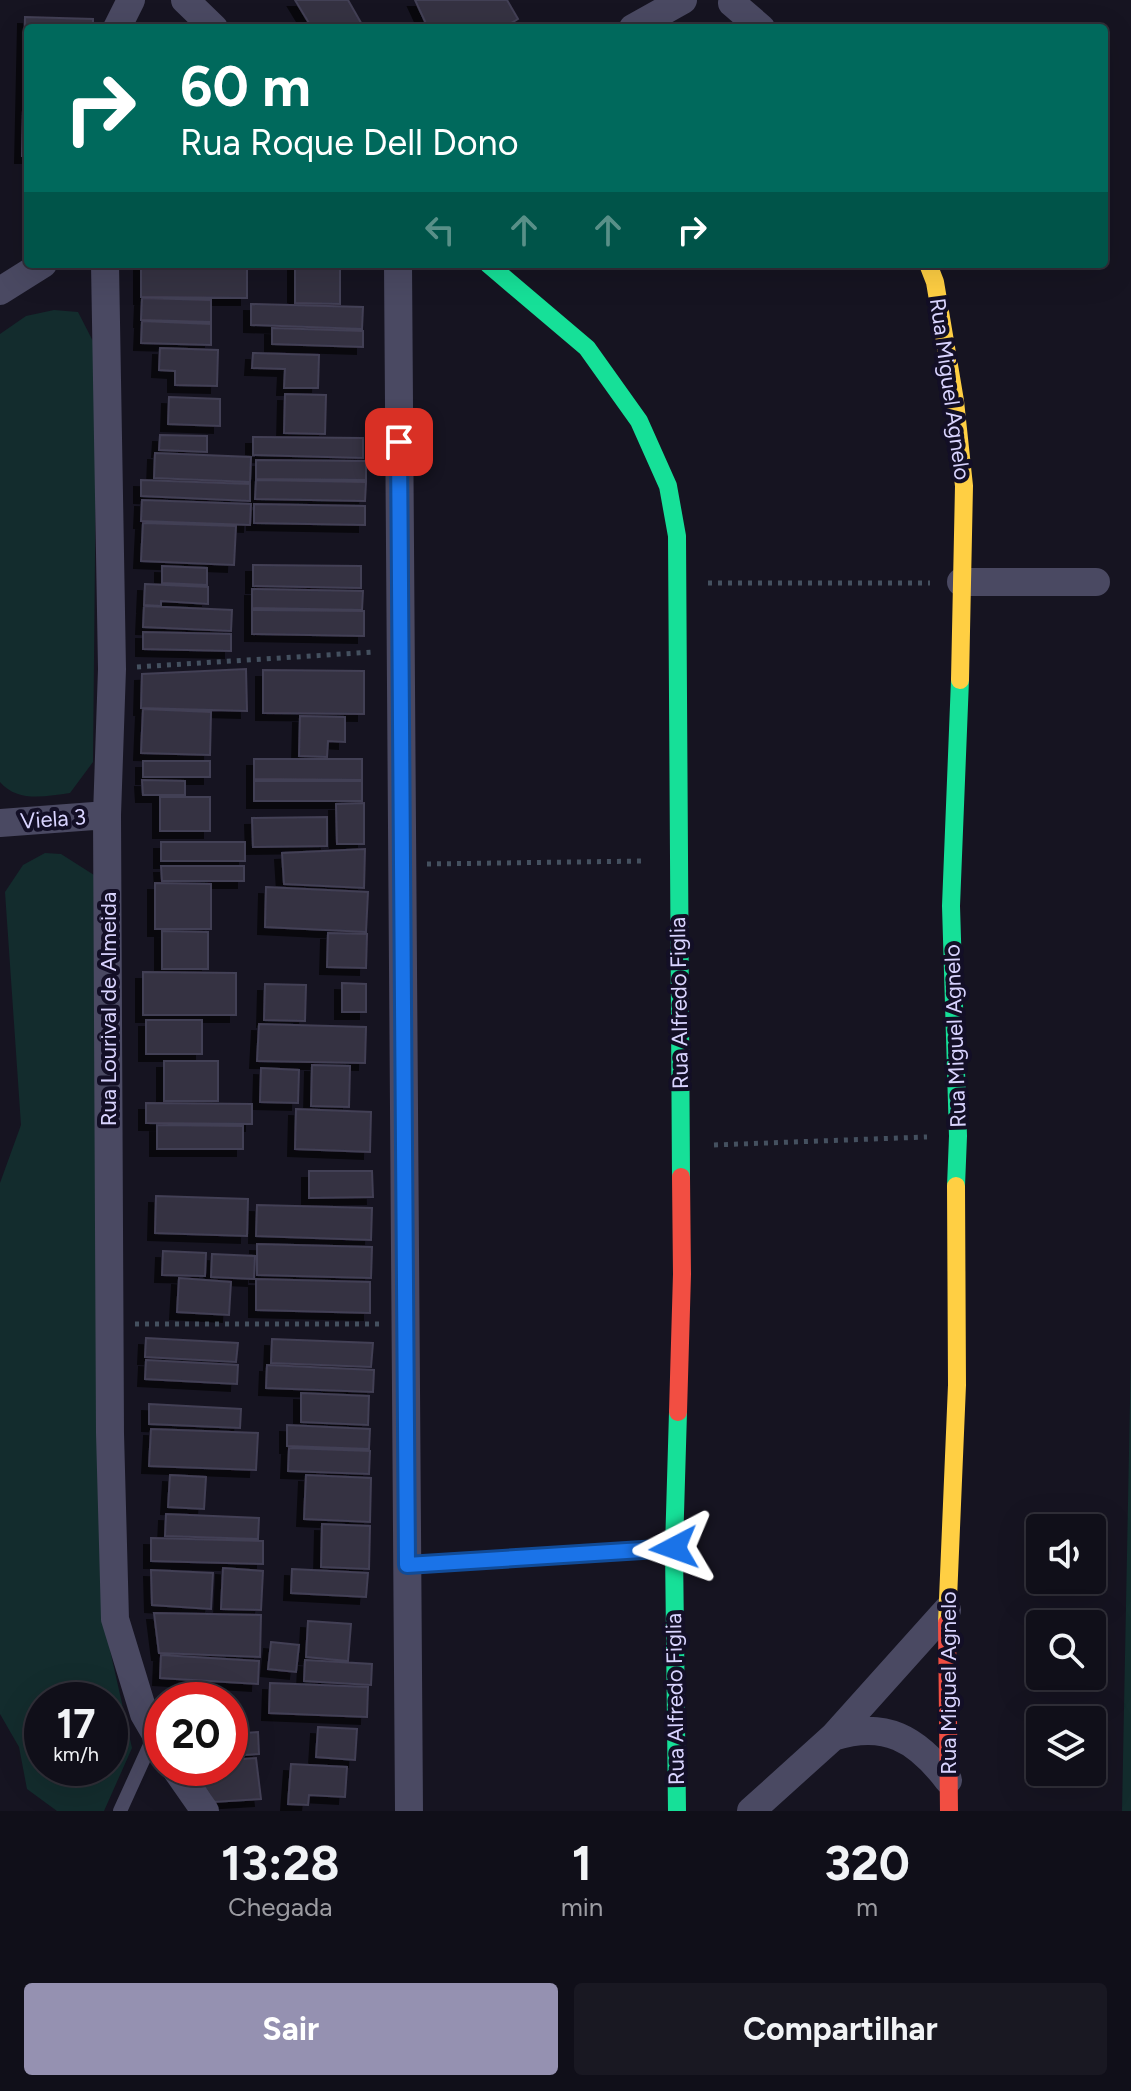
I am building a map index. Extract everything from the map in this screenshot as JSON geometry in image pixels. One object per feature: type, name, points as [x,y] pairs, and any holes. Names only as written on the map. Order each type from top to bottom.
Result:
[{"type":"street","points":[[112,0],[115,24]]},
{"type":"street","points":[[118,24],[131,0]]},
{"type":"street","points":[[185,0],[210,24]]},
{"type":"street","points":[[640,24],[683,0]]},
{"type":"street","points":[[725,1],[756,24]]},
{"type":"street","points":[[0,291],[37,268]]},
{"type":"street","name":"Rua Lourival de Almeida","points":[[105,268],[112,669],[107,815],[115,1619],[144,1714]]},
{"type":"street","points":[[398,268],[409,1811]]},
{"type":"street","name":"Rua Alfredo Figlia","points":[[493,268],[587,348],[639,421],[668,486],[677,536],[682,1274],[674,1548],[677,1811]]},
{"type":"street","name":"Rua Miguel Agnelo","points":[[930,268],[935,282],[957,415],[964,486],[959,741],[951,906],[958,1136],[955,1233],[957,1385],[947,1610],[949,1811]]},
{"type":"street","points":[[961,582],[1096,582]]},
{"type":"street","name":"Viela 3","points":[[0,823],[107,815]]},
{"type":"street","points":[[751,1811],[833,1737],[947,1610]]},
{"type":"street","points":[[833,1737],[866,1730],[902,1737],[924,1751],[948,1780]]},
{"type":"street","points":[[188,1786],[205,1811]]},
{"type":"lane","points":[[407,1565],[674,1548]]},
{"type":"lane","points":[[120,1811],[144,1767]]},
{"type":"path","points":[[679,583],[961,582]]},
{"type":"path","points":[[112,669],[401,651]]},
{"type":"path","points":[[402,865],[677,860]]},
{"type":"path","points":[[681,1146],[958,1136]]},
{"type":"path","points":[[110,1324],[405,1324]]},
{"type":"green space","points":[[54,310],[78,312],[97,349],[93,762],[70,793],[24,796],[7,789],[0,782],[0,334],[26,316]]},
{"type":"green space","points":[[45,853],[61,854],[94,875],[101,1573],[110,1650],[117,1682],[24,1682],[24,1773],[19,1747],[0,1714],[0,1183],[21,1125],[5,892],[23,865]]},
{"type":"green space","points":[[1131,1349],[1131,1811],[1122,1811]]},
{"type":"green space","points":[[128,1730],[132,1748],[128,1757]]},
{"type":"green space","points":[[26,1786],[115,1786],[104,1811],[57,1811]]},
{"type":"building","points":[[295,0],[348,0],[362,24],[310,24]]},
{"type":"building","points":[[415,0],[507,0],[518,19],[510,24],[426,24]]},
{"type":"building","points":[[25,17],[93,19],[93,24],[25,24]]},
{"type":"building","points":[[24,63],[24,156],[22,156]]},
{"type":"building","points":[[141,268],[247,268],[247,298],[141,297]]},
{"type":"building","points":[[295,268],[340,268],[340,304],[295,303]]},
{"type":"building","points":[[142,298],[211,300],[211,322],[141,320]]},
{"type":"building","points":[[251,304],[363,307],[362,329],[251,325]]},
{"type":"building","points":[[142,321],[211,324],[211,345],[141,343]]},
{"type":"building","points":[[272,328],[363,331],[363,347],[272,344]]},
{"type":"building","points":[[160,348],[218,350],[217,386],[175,385],[175,371],[159,370]]},
{"type":"building","points":[[253,353],[319,355],[318,388],[284,388],[285,369],[252,368]]},
{"type":"building","points":[[285,394],[326,395],[325,434],[284,433]]},
{"type":"building","points":[[169,397],[220,399],[220,426],[168,424]]},
{"type":"building","points":[[160,435],[207,436],[207,452],[159,450]]},
{"type":"building","points":[[253,437],[363,438],[363,458],[253,455]]},
{"type":"building","points":[[155,453],[251,457],[250,482],[154,478]]},
{"type":"building","points":[[256,460],[366,461],[366,480],[256,479]]},
{"type":"building","points":[[141,480],[250,484],[250,501],[141,496]]},
{"type":"building","points":[[256,480],[366,482],[365,501],[255,499]]},
{"type":"building","points":[[142,500],[251,504],[250,525],[141,521]]},
{"type":"building","points":[[254,504],[365,506],[365,525],[254,523]]},
{"type":"building","points":[[143,523],[236,526],[234,565],[141,561]]},
{"type":"building","points":[[253,565],[361,566],[361,588],[253,586]]},
{"type":"building","points":[[162,566],[207,568],[207,585],[162,583]]},
{"type":"building","points":[[145,584],[208,587],[208,604],[161,601],[161,606],[144,605]]},
{"type":"building","points":[[252,589],[363,591],[362,610],[252,608]]},
{"type":"building","points":[[144,606],[232,610],[231,631],[143,627]]},
{"type":"building","points":[[252,610],[364,611],[364,636],[252,634]]},
{"type":"building","points":[[143,632],[231,634],[231,651],[143,649]]},
{"type":"building","points":[[246,669],[247,711],[141,708],[142,674]]},
{"type":"building","points":[[263,670],[364,671],[364,714],[263,713]]},
{"type":"building","points":[[143,709],[211,712],[210,755],[141,753]]},
{"type":"building","points":[[300,716],[345,717],[345,742],[328,741],[327,757],[299,756]]},
{"type":"building","points":[[254,759],[362,759],[362,780],[254,779]]},
{"type":"building","points":[[143,761],[210,761],[210,777],[143,777]]},
{"type":"building","points":[[142,780],[185,781],[185,795],[143,795]]},
{"type":"building","points":[[254,781],[362,781],[362,801],[254,801]]},
{"type":"building","points":[[160,797],[210,797],[210,831],[160,831]]},
{"type":"building","points":[[364,803],[364,844],[337,844],[336,804]]},
{"type":"building","points":[[327,817],[327,846],[253,847],[252,818]]},
{"type":"building","points":[[161,842],[245,842],[245,861],[161,861]]},
{"type":"building","points":[[365,849],[364,888],[284,884],[282,853]]},
{"type":"building","points":[[161,866],[244,866],[244,881],[162,881]]},
{"type":"building","points":[[155,883],[211,884],[211,929],[155,929]]},
{"type":"building","points":[[266,887],[368,892],[366,932],[265,927]]},
{"type":"building","points":[[162,931],[208,932],[208,969],[162,969]]},
{"type":"building","points":[[328,933],[367,934],[366,968],[327,967]]},
{"type":"building","points":[[143,972],[236,973],[236,1015],[143,1015]]},
{"type":"building","points":[[342,983],[366,984],[366,1012],[342,1012]]},
{"type":"building","points":[[265,984],[306,985],[305,1021],[264,1020]]},
{"type":"building","points":[[146,1020],[202,1020],[202,1054],[146,1054]]},
{"type":"building","points":[[259,1024],[366,1027],[365,1063],[257,1061]]},
{"type":"building","points":[[164,1061],[218,1061],[218,1101],[164,1101]]},
{"type":"building","points":[[312,1065],[350,1066],[349,1107],[311,1106]]},
{"type":"building","points":[[261,1068],[299,1070],[298,1103],[260,1102]]},
{"type":"building","points":[[146,1103],[252,1104],[252,1124],[146,1123]]},
{"type":"building","points":[[296,1109],[371,1112],[370,1152],[295,1149]]},
{"type":"building","points":[[157,1125],[243,1126],[243,1149],[157,1149]]},
{"type":"building","points":[[309,1171],[372,1171],[373,1197],[309,1198]]},
{"type":"building","points":[[156,1196],[248,1199],[247,1236],[155,1233]]},
{"type":"building","points":[[257,1205],[372,1208],[371,1240],[256,1236]]},
{"type":"building","points":[[257,1244],[372,1247],[371,1278],[257,1275]]},
{"type":"building","points":[[163,1251],[206,1253],[205,1276],[162,1275]]},
{"type":"building","points":[[212,1254],[255,1256],[254,1279],[211,1277]]},
{"type":"building","points":[[179,1278],[231,1282],[229,1315],[177,1312]]},
{"type":"building","points":[[256,1279],[370,1282],[370,1313],[256,1310]]},
{"type":"building","points":[[146,1338],[238,1343],[236,1362],[145,1357]]},
{"type":"building","points":[[272,1339],[373,1343],[371,1367],[271,1363]]},
{"type":"building","points":[[146,1360],[238,1365],[237,1384],[145,1379]]},
{"type":"building","points":[[267,1365],[374,1370],[373,1392],[266,1388]]},
{"type":"building","points":[[301,1393],[369,1396],[368,1425],[301,1422]]},
{"type":"building","points":[[149,1404],[241,1409],[240,1428],[149,1424]]},
{"type":"building","points":[[287,1425],[370,1429],[369,1449],[287,1446]]},
{"type":"building","points":[[151,1429],[258,1433],[256,1470],[149,1466]]},
{"type":"building","points":[[289,1448],[370,1451],[369,1474],[288,1471]]},
{"type":"building","points":[[170,1475],[206,1477],[204,1509],[168,1507]]},
{"type":"building","points":[[306,1475],[371,1478],[370,1522],[304,1519]]},
{"type":"building","points":[[166,1514],[259,1518],[258,1539],[165,1536]]},
{"type":"building","points":[[322,1524],[370,1526],[369,1569],[321,1567]]},
{"type":"building","points":[[151,1538],[263,1541],[263,1564],[151,1561]]},
{"type":"building","points":[[223,1568],[263,1571],[261,1610],[221,1609]]},
{"type":"building","points":[[292,1569],[368,1573],[366,1597],[291,1593]]},
{"type":"building","points":[[151,1570],[213,1573],[211,1609],[152,1605]]},
{"type":"building","points":[[154,1613],[261,1615],[260,1657],[159,1653]]},
{"type":"building","points":[[308,1621],[351,1624],[348,1661],[306,1657]]},
{"type":"building","points":[[271,1642],[299,1645],[296,1672],[268,1669]]},
{"type":"building","points":[[161,1655],[259,1661],[258,1684],[160,1678]]},
{"type":"building","points":[[305,1660],[372,1664],[371,1685],[304,1681]]},
{"type":"building","points":[[270,1683],[368,1687],[367,1717],[269,1713]]},
{"type":"building","points":[[318,1727],[357,1729],[355,1760],[316,1757]]},
{"type":"building","points":[[258,1732],[259,1754],[248,1755],[248,1733]]},
{"type":"building","points":[[256,1758],[261,1799],[213,1802],[204,1786],[248,1786],[248,1759]]},
{"type":"building","points":[[291,1764],[347,1767],[345,1797],[309,1795],[308,1805],[288,1804]]},
{"type":"traffic: fast","points":[[493,268],[587,348],[639,421],[668,486],[677,536],[681,1177]]},
{"type":"traffic: fast","points":[[956,1186],[958,1136],[951,906],[960,680]]},
{"type":"traffic: fast","points":[[677,1811],[674,1548],[678,1412]]},
{"type":"traffic: slow","points":[[930,268],[935,282],[955,401],[964,486],[960,680]]},
{"type":"traffic: slow","points":[[947,1623],[957,1385],[956,1186]]},
{"type":"traffic: jam","points":[[678,1412],[681,1177]]},
{"type":"traffic: jam","points":[[947,1623],[949,1811]]},
{"type":"route","points":[[399,442],[407,1565],[674,1548]]}]
